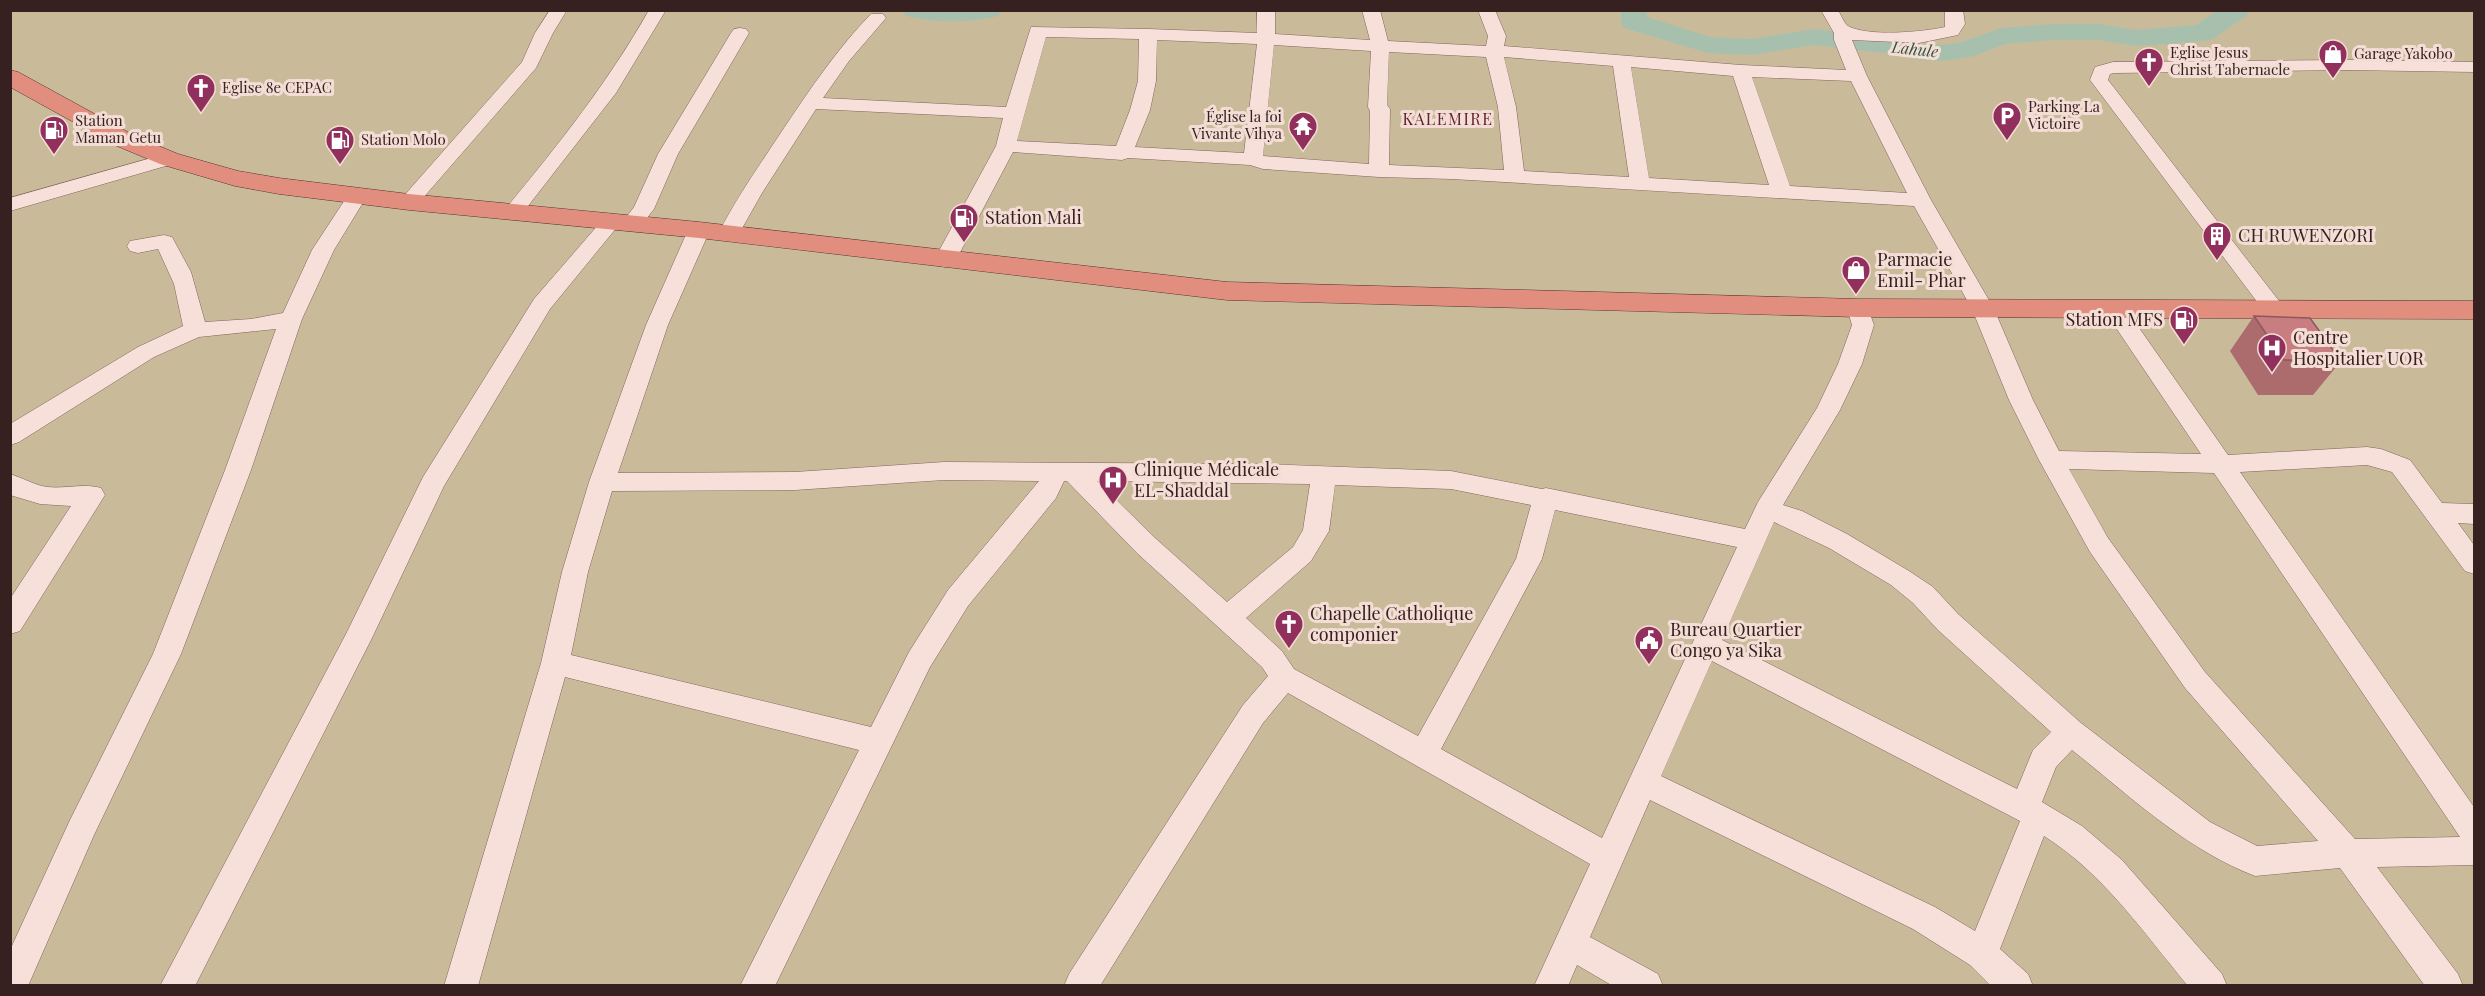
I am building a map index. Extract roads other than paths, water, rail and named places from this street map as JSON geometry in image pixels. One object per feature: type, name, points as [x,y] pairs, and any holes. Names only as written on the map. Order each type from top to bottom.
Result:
[{"type":"highway","points":[[10,77],[126,141],[169,159],[235,178],[409,202],[699,230],[945,261],[1227,291],[1858,308],[2475,310]]},
{"type":"street","points":[[409,202],[530,64],[544,33],[559,10]]},
{"type":"street","points":[[514,212],[624,67],[658,10]]},
{"type":"street","points":[[945,261],[1006,146],[1036,45],[1041,10]]},
{"type":"street","points":[[1253,159],[1266,40],[1266,10]]},
{"type":"street","points":[[1371,10],[1380,45],[1377,107],[1380,109],[1379,171]]},
{"type":"street","points":[[1486,10],[1497,36],[1494,52],[1507,107],[1515,177]]},
{"type":"street","points":[[1829,10],[1844,39],[1858,76],[1921,200],[1983,309],[2021,400],[2051,460],[2099,545],[2195,680],[2348,853],[2446,986]]},
{"type":"street","points":[[1844,39],[1848,31],[1852,35],[1919,38],[1952,31],[1956,24],[1954,10]]},
{"type":"street","points":[[729,234],[744,202],[810,103],[856,38],[878,18]]},
{"type":"street","points":[[1037,31],[1506,51],[1741,71],[1858,76]]},
{"type":"street","points":[[177,986],[358,638],[432,484],[542,304],[622,222],[644,209],[668,154],[740,33]]},
{"type":"street","points":[[1122,154],[1140,110],[1147,81],[1148,34]]},
{"type":"street","points":[[1621,61],[1640,185]]},
{"type":"street","points":[[2275,310],[2099,80],[2102,71],[2113,68],[2348,65],[2475,67]]},
{"type":"street","points":[[1741,71],[1781,191]]},
{"type":"street","points":[[810,103],[1014,113]]},
{"type":"street","points":[[1006,146],[1122,154],[1253,159],[1263,163],[1379,171],[1921,200]]},
{"type":"street","points":[[10,206],[169,159]]},
{"type":"street","points":[[11,986],[81,830],[167,654],[238,470],[291,319],[323,250],[357,196]]},
{"type":"street","points":[[461,986],[555,663],[575,572],[602,482],[657,326],[699,230]]},
{"type":"street","points":[[138,246],[164,242],[172,253],[193,306],[195,330]]},
{"type":"street","points":[[1551,986],[1752,540],[1767,509],[1828,410],[1850,364],[1863,326],[1858,308]]},
{"type":"street","points":[[2115,310],[2475,832]]},
{"type":"street","points":[[10,436],[146,351],[195,330],[251,326],[291,319]]},
{"type":"street","points":[[2051,460],[2221,464],[2367,456],[2381,458],[2401,466],[2475,564]]},
{"type":"street","points":[[602,482],[795,481],[944,471],[1324,475],[1451,480],[1546,497],[1752,540]]},
{"type":"street","points":[[1065,473],[1228,617],[1272,659],[1284,677],[1608,857]]},
{"type":"street","points":[[757,986],[919,660],[958,598],[1047,491],[1065,473]]},
{"type":"street","points":[[1228,617],[1302,554],[1316,531],[1324,475]]},
{"type":"street","points":[[10,483],[28,493],[42,496],[92,495],[57,546],[10,624]]},
{"type":"street","points":[[1423,755],[1529,559],[1546,497]]},
{"type":"street","points":[[1767,509],[1792,518],[1838,541],[1900,578],[1923,595],[1948,622],[2071,732],[2199,832],[2255,861],[2348,853],[2475,851]]},
{"type":"street","points":[[2437,512],[2475,514]]},
{"type":"street","points":[[1706,645],[2031,812],[2071,836],[2112,870],[2210,986]]},
{"type":"street","points":[[555,663],[880,742]]},
{"type":"street","points":[[1081,986],[1253,714],[1284,677]]},
{"type":"street","points":[[1982,954],[2031,812],[2044,759],[2071,732]]},
{"type":"street","points":[[1643,782],[1924,918],[1982,954],[2016,986]]},
{"type":"street","points":[[1571,944],[1646,986]]},
{"type":"waterway","name":"Lahule","points":[[915,10],[971,14],[989,10]]},
{"type":"waterway","name":"Lahule","points":[[1634,10],[1634,22],[1708,45],[1751,47],[1814,37],[1884,45],[1920,52],[1944,53],[1964,50],[2001,36],[2053,32],[2099,32],[2137,38],[2203,33],[2237,10]]},
{"type":"place","name":"Garage Yakobo","points":[[2333,80]]},
{"type":"place","name":"Eglise Jesus Christ Tabernacle","points":[[2149,88]]},
{"type":"place","name":"Eglise 8e CEPAC","points":[[201,114]]},
{"type":"place","name":"Parking La Victoire","points":[[2007,142]]},
{"type":"place","name":"Église la foi Vivante Vihya","points":[[1303,152]]},
{"type":"place","name":"Station Maman Getu","points":[[54,156]]},
{"type":"place","name":"Station Molo","points":[[340,166]]},
{"type":"place","name":"Station Mali","points":[[964,244]]},
{"type":"place","name":"CH RUWENZORI","points":[[2217,262]]},
{"type":"place","name":"Parmacie Emil- Phar","points":[[1856,296]]},
{"type":"place","name":"Station MFS","points":[[2184,346]]},
{"type":"place","name":"Centre Hospitalier UOR","points":[[2272,374]]},
{"type":"place","name":"Clinique Médicale EL-Shaddal","points":[[1113,506]]},
{"type":"place","name":"Chapelle Catholique componier","points":[[1289,650]]},
{"type":"place","name":"Bureau Quartier Congo ya Sika","points":[[1649,666]]},
{"type":"district","name":"KALEMIRE","points":[[1448,119]]}]
